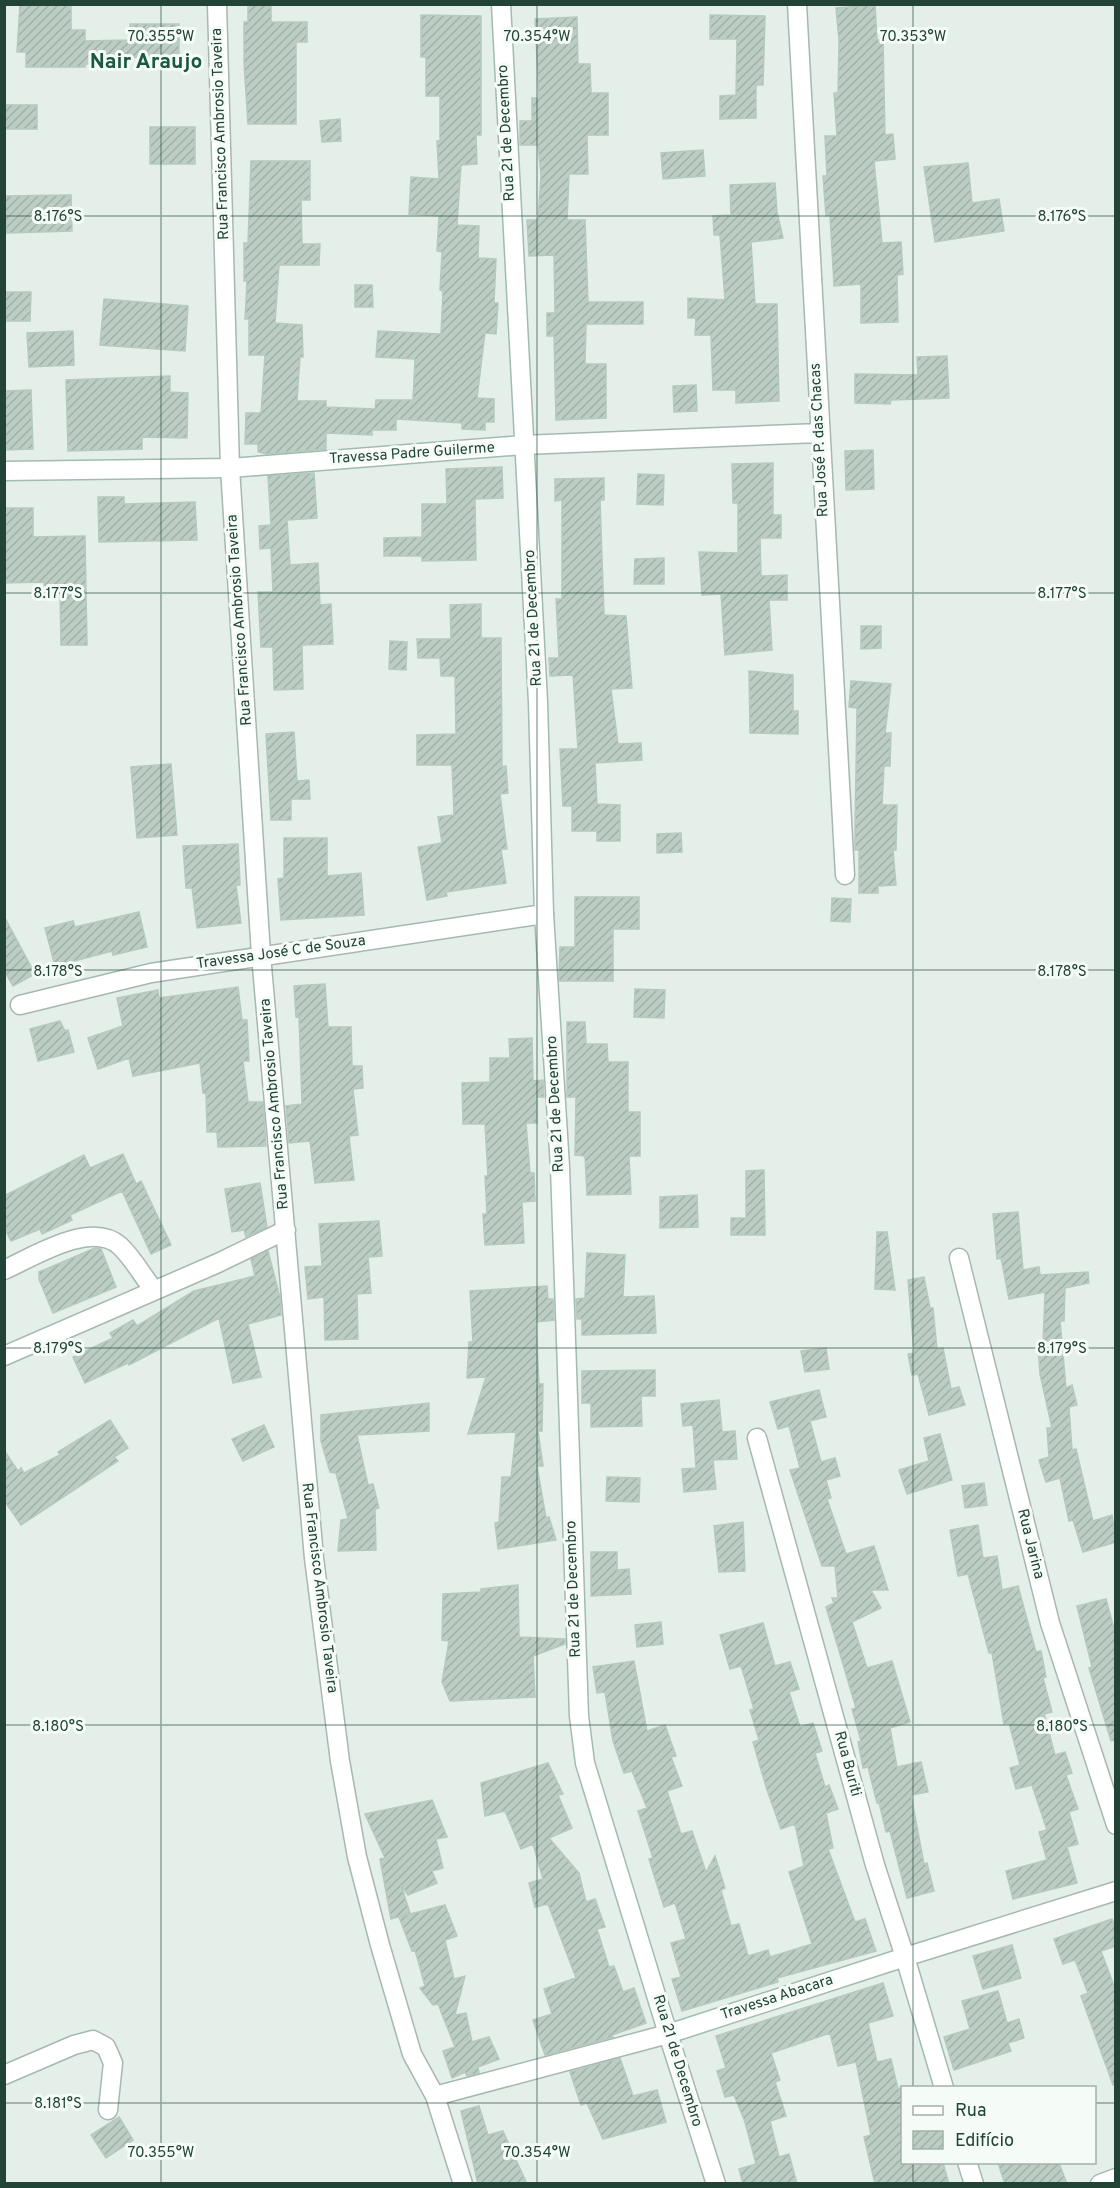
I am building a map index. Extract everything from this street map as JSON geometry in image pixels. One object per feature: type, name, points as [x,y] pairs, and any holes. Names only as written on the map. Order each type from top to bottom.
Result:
[{"type":"street","name":"Rua Francisco Ambrosio Taveira","points":[[217,4],[230,468],[261,955],[286,1230],[294,1354],[314,1558],[342,1772],[357,1857],[412,2054],[435,2096],[463,2184]]},
{"type":"street","name":"Rua 21 de Decembro","points":[[501,4],[538,702],[544,914],[560,1167],[579,1716],[585,1763],[716,2184]]},
{"type":"street","name":"Rua José P. das Chacas","points":[[797,4],[845,875]]},
{"type":"street","name":"Travessa Padre Guilerme","points":[[4,471],[230,468],[523,445],[819,433]]},
{"type":"street","name":"Travessa José C de Souza","points":[[20,1005],[151,973],[544,914]]},
{"type":"street","points":[[4,1356],[218,1263],[286,1230]]},
{"type":"street","points":[[4,1270],[73,1239],[98,1236],[109,1238],[118,1245],[154,1290]]},
{"type":"street","name":"Rua Jarina","points":[[959,1258],[1050,1623],[1116,1826]]},
{"type":"street","name":"Rua Buriti","points":[[757,1438],[875,1865],[943,2086]]},
{"type":"street","name":"Travessa Abacara","points":[[435,2096],[668,2034],[1116,1891]]},
{"type":"street","points":[[4,2075],[74,2045],[93,2040],[106,2047],[113,2063],[108,2109]]},
{"type":"street","points":[[968,2164],[974,2184]]},
{"type":"street","points":[[1100,2184],[1116,2178]]},
{"type":"building","points":[[20,4],[71,4],[71,30],[85,30],[85,41],[130,40],[130,24],[179,24],[179,58],[125,57],[125,64],[26,67],[26,52],[17,52]]},
{"type":"building","points":[[248,4],[271,4],[271,22],[307,22],[307,42],[296,42],[296,124],[248,124],[244,22],[248,22]]},
{"type":"building","points":[[875,5],[877,40],[883,40],[885,135],[893,134],[895,159],[874,161],[882,243],[901,242],[903,274],[897,275],[898,322],[861,323],[861,284],[834,286],[830,215],[826,216],[823,176],[827,176],[825,136],[837,136],[834,93],[838,93],[839,41],[836,8]]},
{"type":"building","points":[[421,15],[481,16],[481,135],[476,135],[477,164],[461,165],[457,225],[479,226],[478,258],[496,259],[494,303],[498,303],[496,334],[485,333],[477,398],[494,399],[494,422],[485,422],[485,430],[462,429],[462,423],[396,419],[396,430],[372,430],[372,435],[326,433],[326,449],[267,454],[258,452],[258,444],[245,444],[246,413],[261,413],[265,355],[249,355],[249,319],[245,319],[247,281],[244,281],[244,243],[248,243],[251,161],[310,161],[310,200],[301,200],[302,244],[320,244],[319,265],[279,265],[275,323],[302,325],[303,357],[300,357],[297,401],[326,401],[326,407],[375,409],[376,400],[413,400],[415,359],[376,357],[378,331],[441,334],[443,291],[440,290],[442,252],[437,251],[439,216],[409,214],[411,177],[439,179],[437,141],[440,141],[440,96],[426,96],[426,57],[421,57]]},
{"type":"building","points":[[710,15],[765,16],[763,85],[756,85],[756,118],[720,119],[720,96],[736,95],[737,39],[710,39]]},
{"type":"building","points":[[577,17],[578,64],[590,64],[591,93],[608,93],[608,135],[587,135],[588,174],[569,174],[567,220],[585,220],[588,302],[643,302],[643,324],[586,324],[585,364],[606,364],[606,418],[556,420],[554,336],[547,336],[547,313],[555,313],[554,255],[529,256],[527,220],[538,220],[541,175],[538,145],[520,145],[520,121],[532,121],[532,98],[539,98],[535,19]]},
{"type":"building","points":[[4,105],[37,105],[37,129],[4,129]]},
{"type":"building","points":[[340,119],[341,141],[322,142],[320,121]]},
{"type":"building","points":[[150,127],[195,127],[195,164],[150,164]]},
{"type":"building","points":[[703,150],[705,176],[663,179],[661,153]]},
{"type":"building","points":[[968,163],[972,203],[999,199],[1004,231],[935,242],[924,167]]},
{"type":"building","points":[[775,183],[777,212],[783,238],[751,242],[755,304],[777,304],[779,401],[736,403],[736,390],[713,390],[711,335],[695,335],[696,318],[688,318],[688,298],[725,300],[720,235],[714,235],[713,216],[731,215],[730,185]]},
{"type":"building","points":[[71,195],[72,231],[6,233],[4,196]]},
{"type":"building","points":[[355,285],[372,285],[373,307],[355,307]]},
{"type":"building","points":[[4,292],[31,292],[30,321],[4,321]]},
{"type":"building","points":[[104,299],[188,306],[185,351],[100,345]]},
{"type":"building","points":[[73,331],[74,365],[29,367],[27,333]]},
{"type":"building","points":[[947,356],[949,398],[891,400],[890,404],[855,403],[855,374],[918,375],[917,357]]},
{"type":"building","points":[[170,376],[170,392],[188,393],[187,438],[142,437],[142,449],[68,451],[66,380]]},
{"type":"building","points":[[696,385],[697,411],[674,412],[673,386]]},
{"type":"building","points":[[31,390],[33,449],[4,450],[4,391]]},
{"type":"building","points":[[873,450],[874,489],[846,490],[845,451]]},
{"type":"building","points":[[773,463],[773,515],[781,515],[781,538],[760,538],[761,576],[787,575],[787,600],[769,600],[772,650],[725,655],[721,594],[702,595],[699,552],[738,553],[738,503],[733,503],[732,464]]},
{"type":"building","points":[[502,467],[503,498],[475,499],[476,560],[422,561],[422,556],[384,556],[384,538],[422,537],[422,504],[447,504],[446,469]]},
{"type":"building","points":[[314,473],[317,518],[287,520],[290,565],[318,563],[320,605],[331,604],[333,644],[302,645],[303,689],[274,690],[273,647],[261,647],[258,592],[273,592],[271,548],[260,549],[259,526],[271,525],[268,476]]},
{"type":"building","points":[[638,474],[664,475],[663,505],[637,504]]},
{"type":"building","points":[[604,478],[604,500],[600,500],[604,615],[626,616],[632,688],[611,689],[618,744],[641,743],[642,760],[595,763],[597,804],[620,805],[620,841],[597,841],[597,831],[572,831],[572,806],[563,806],[560,749],[578,749],[573,675],[550,676],[549,658],[559,658],[556,599],[562,599],[562,500],[555,501],[555,479]]},
{"type":"building","points":[[98,497],[124,497],[124,504],[195,502],[197,540],[99,542]]},
{"type":"building","points":[[4,508],[33,508],[33,537],[85,536],[87,645],[61,645],[60,593],[45,594],[44,582],[4,583]]},
{"type":"building","points":[[664,558],[664,584],[634,584],[635,559]]},
{"type":"building","points":[[481,604],[481,638],[501,638],[502,767],[506,766],[508,793],[500,794],[507,849],[501,849],[506,883],[446,892],[447,896],[427,900],[418,847],[442,843],[438,817],[454,815],[452,765],[417,765],[417,735],[456,734],[455,676],[441,676],[440,658],[418,658],[417,639],[451,639],[450,605]]},
{"type":"building","points":[[861,626],[881,626],[881,648],[861,649]]},
{"type":"building","points":[[390,641],[407,642],[406,670],[389,669]]},
{"type":"building","points":[[749,671],[793,675],[793,711],[798,711],[798,734],[750,733]]},
{"type":"building","points":[[851,681],[891,684],[885,733],[891,733],[890,766],[884,766],[882,805],[897,805],[896,850],[893,850],[896,885],[878,886],[878,893],[859,893],[859,850],[855,850],[857,708],[849,707]]},
{"type":"building","points":[[294,732],[297,781],[309,780],[310,799],[291,799],[291,820],[271,820],[266,734]]},
{"type":"building","points":[[171,764],[177,835],[137,838],[131,767]]},
{"type":"building","points":[[681,833],[682,852],[657,853],[657,834]]},
{"type":"building","points":[[284,838],[327,838],[327,876],[361,873],[364,915],[281,920],[278,879],[284,878]]},
{"type":"building","points":[[238,844],[240,885],[236,885],[241,923],[197,928],[192,888],[186,888],[183,846]]},
{"type":"building","points":[[575,897],[639,897],[639,929],[613,929],[613,981],[559,981],[560,947],[575,947]]},
{"type":"building","points":[[832,898],[851,899],[850,922],[831,921]]},
{"type":"building","points":[[139,912],[147,947],[113,955],[112,951],[55,966],[45,928],[73,921],[75,927]]},
{"type":"building","points":[[4,916],[35,974],[13,986],[4,970]]},
{"type":"building","points":[[325,984],[328,1027],[351,1027],[352,1066],[362,1066],[363,1088],[353,1089],[358,1135],[349,1136],[354,1180],[315,1183],[310,1141],[289,1143],[286,1106],[302,1104],[299,1016],[296,1017],[294,986]]},
{"type":"building","points":[[238,987],[242,1020],[247,1020],[249,1061],[243,1061],[248,1102],[263,1102],[266,1146],[218,1147],[217,1132],[207,1132],[206,1092],[203,1093],[200,1063],[133,1076],[129,1058],[98,1069],[88,1038],[123,1026],[117,998],[158,990],[159,998]]},
{"type":"building","points":[[635,989],[665,990],[664,1018],[634,1017]]},
{"type":"building","points":[[60,1021],[65,1031],[68,1030],[74,1052],[38,1061],[30,1029]]},
{"type":"building","points":[[567,1022],[585,1022],[586,1044],[607,1044],[608,1062],[628,1062],[628,1112],[640,1112],[640,1156],[629,1156],[631,1194],[587,1195],[585,1156],[575,1155],[576,1097],[567,1097]]},
{"type":"building","points":[[532,1038],[533,1081],[543,1080],[544,1097],[537,1097],[537,1123],[526,1123],[530,1173],[534,1173],[535,1201],[522,1202],[524,1243],[485,1245],[483,1214],[487,1214],[485,1176],[488,1176],[485,1124],[463,1124],[462,1083],[490,1082],[490,1058],[510,1058],[509,1039]]},
{"type":"building","points":[[123,1154],[136,1184],[141,1181],[171,1245],[151,1254],[122,1191],[70,1215],[72,1220],[42,1234],[40,1229],[11,1241],[4,1227],[4,1196],[84,1155],[90,1168]]},
{"type":"building","points":[[764,1170],[765,1235],[731,1235],[731,1218],[746,1218],[746,1171]]},
{"type":"building","points":[[260,1183],[267,1227],[246,1237],[244,1230],[232,1232],[225,1189]]},
{"type":"building","points":[[697,1195],[698,1227],[660,1228],[660,1197]]},
{"type":"building","points":[[1018,1212],[1023,1270],[1039,1267],[1040,1275],[1088,1272],[1089,1283],[1065,1288],[1064,1321],[1060,1321],[1066,1388],[1072,1385],[1077,1405],[1069,1407],[1072,1450],[1076,1449],[1093,1521],[1112,1515],[1116,1542],[1083,1552],[1073,1520],[1069,1521],[1060,1478],[1046,1482],[1039,1460],[1049,1457],[1047,1428],[1052,1428],[1040,1374],[1038,1346],[1043,1346],[1045,1292],[1009,1299],[1001,1258],[997,1259],[993,1214]]},
{"type":"building","points":[[379,1221],[382,1256],[368,1257],[371,1293],[357,1294],[358,1339],[325,1340],[324,1297],[308,1299],[305,1267],[322,1266],[319,1224]]},
{"type":"building","points":[[877,1232],[887,1232],[895,1290],[875,1289]]},
{"type":"building","points":[[95,1248],[101,1249],[116,1287],[53,1313],[39,1279],[39,1272]]},
{"type":"building","points":[[268,1251],[280,1297],[281,1315],[248,1324],[261,1377],[233,1383],[219,1318],[129,1365],[128,1363],[85,1383],[73,1357],[113,1338],[110,1333],[133,1320],[137,1326],[194,1291],[255,1276],[251,1259]]},
{"type":"building","points":[[587,1253],[625,1255],[623,1297],[654,1296],[656,1333],[582,1335],[582,1319],[577,1319],[576,1299],[585,1298]]},
{"type":"building","points":[[924,1277],[930,1308],[933,1308],[937,1349],[943,1348],[951,1389],[959,1387],[965,1405],[929,1415],[918,1374],[912,1375],[908,1354],[914,1353],[908,1280]]},
{"type":"building","points":[[547,1286],[548,1299],[553,1299],[554,1320],[536,1322],[539,1384],[543,1384],[542,1431],[538,1431],[543,1466],[537,1466],[546,1518],[549,1517],[556,1540],[498,1549],[495,1523],[499,1522],[502,1477],[511,1477],[516,1432],[468,1434],[486,1377],[467,1378],[469,1342],[473,1342],[470,1291]]},
{"type":"building","points":[[826,1348],[829,1369],[805,1372],[801,1351]]},
{"type":"building","points":[[655,1370],[655,1396],[641,1396],[642,1426],[591,1427],[591,1403],[582,1403],[582,1371]]},
{"type":"building","points":[[819,1390],[826,1417],[810,1421],[821,1462],[835,1458],[840,1476],[826,1480],[831,1498],[827,1499],[846,1554],[874,1546],[888,1590],[871,1590],[881,1608],[852,1622],[867,1668],[892,1661],[910,1722],[890,1728],[897,1767],[921,1762],[928,1792],[911,1795],[924,1864],[927,1863],[934,1891],[907,1898],[890,1831],[886,1832],[868,1767],[863,1768],[858,1742],[861,1741],[852,1709],[856,1708],[826,1607],[834,1603],[832,1598],[838,1598],[835,1566],[822,1566],[790,1470],[800,1468],[789,1426],[778,1429],[770,1402]]},
{"type":"building","points":[[719,1400],[722,1432],[735,1431],[737,1459],[713,1460],[716,1489],[684,1492],[682,1469],[696,1468],[693,1425],[683,1426],[681,1404]]},
{"type":"building","points":[[429,1403],[429,1431],[357,1435],[368,1485],[373,1484],[379,1508],[375,1509],[376,1550],[338,1551],[341,1520],[348,1519],[336,1473],[330,1472],[321,1441],[321,1415]]},
{"type":"building","points":[[110,1420],[128,1448],[114,1457],[118,1461],[21,1525],[4,1500],[4,1450],[18,1471],[21,1468],[24,1473],[60,1455],[58,1452]]},
{"type":"building","points":[[264,1425],[274,1447],[243,1461],[232,1439]]},
{"type":"building","points":[[940,1434],[952,1480],[907,1494],[899,1470],[929,1461],[924,1438]]},
{"type":"building","points":[[607,1477],[640,1478],[639,1502],[606,1501]]},
{"type":"building","points":[[984,1483],[987,1505],[965,1508],[962,1486]]},
{"type":"building","points":[[743,1522],[745,1571],[719,1572],[714,1526]]},
{"type":"building","points":[[978,1525],[983,1558],[997,1556],[1002,1590],[1018,1586],[1036,1652],[1041,1651],[1046,1677],[1043,1678],[1052,1712],[1044,1714],[1055,1755],[1065,1752],[1072,1773],[1066,1775],[1078,1809],[1069,1812],[1078,1844],[1067,1847],[1077,1883],[1013,1899],[1006,1871],[1047,1860],[1039,1832],[1047,1830],[1032,1785],[1016,1789],[1010,1768],[1020,1765],[1009,1723],[1004,1724],[992,1653],[989,1653],[968,1574],[958,1576],[950,1530]]},
{"type":"building","points":[[591,1552],[617,1552],[617,1570],[629,1569],[631,1594],[591,1596]]},
{"type":"building","points":[[518,1585],[519,1637],[565,1639],[565,1644],[533,1656],[535,1697],[450,1701],[442,1682],[449,1641],[442,1640],[443,1594],[481,1592],[481,1589]]},
{"type":"building","points":[[1106,1599],[1116,1636],[1116,1740],[1111,1741],[1089,1668],[1092,1667],[1077,1606]]},
{"type":"building","points":[[661,1622],[663,1644],[637,1647],[635,1625]]},
{"type":"building","points":[[763,1623],[775,1666],[790,1662],[799,1689],[789,1692],[800,1727],[813,1723],[822,1751],[815,1753],[825,1787],[829,1785],[838,1809],[826,1813],[833,1848],[828,1849],[855,1922],[865,1919],[876,1951],[777,1978],[778,1982],[682,2011],[672,1979],[681,1977],[671,1943],[686,1939],[675,1903],[664,1907],[649,1859],[653,1858],[638,1811],[647,1808],[632,1771],[624,1773],[613,1741],[605,1692],[597,1693],[593,1667],[634,1661],[647,1731],[665,1725],[676,1756],[671,1757],[682,1786],[667,1791],[681,1834],[692,1831],[706,1872],[715,1856],[725,1888],[721,1890],[731,1926],[739,1924],[748,1956],[768,1950],[770,1957],[812,1944],[789,1872],[804,1866],[795,1824],[781,1829],[767,1790],[753,1742],[759,1740],[750,1710],[754,1709],[741,1666],[730,1669],[720,1635]]},
{"type":"building","points":[[548,1763],[563,1794],[558,1795],[572,1828],[549,1838],[579,1873],[586,1902],[595,1899],[605,1927],[597,1929],[609,1967],[614,1966],[623,1992],[634,1988],[646,2023],[612,2035],[613,2037],[545,2055],[533,2020],[552,2014],[544,1989],[576,1978],[548,1904],[535,1907],[529,1883],[543,1879],[533,1844],[521,1849],[505,1811],[485,1816],[481,1783]]},
{"type":"building","points":[[432,1800],[447,1837],[436,1839],[443,1868],[432,1871],[437,1883],[408,1895],[401,1885],[410,1913],[391,1919],[380,1859],[385,1858],[365,1814]]},
{"type":"building","points":[[445,1905],[457,1936],[445,1940],[454,1979],[465,1976],[455,2015],[466,2013],[472,2042],[489,2037],[499,2059],[478,2067],[479,2073],[467,2076],[465,2072],[452,2078],[443,2051],[455,2047],[438,2004],[433,2005],[420,1988],[425,1986],[415,1950],[412,1951],[399,1917]]},
{"type":"building","points":[[1112,1919],[1116,1929],[1116,1946],[1101,1951],[1116,1991],[1116,2085],[1113,2085],[1081,1996],[1088,1993],[1075,1960],[1063,1964],[1054,1939]]},
{"type":"building","points":[[1012,1945],[1021,1978],[983,1989],[973,1956]]},
{"type":"building","points":[[883,1983],[893,2016],[868,2023],[877,2062],[891,2059],[898,2089],[901,2088],[901,2164],[943,2164],[949,2184],[875,2184],[864,2137],[871,2135],[856,2062],[838,2066],[830,2033],[771,2053],[780,2080],[775,2082],[786,2116],[770,2121],[779,2157],[789,2154],[797,2184],[743,2184],[739,2169],[756,2164],[745,2122],[734,2095],[725,2097],[717,2071],[726,2068],[716,2036]]},
{"type":"building","points":[[998,1991],[1007,2023],[1019,2019],[1024,2038],[1008,2043],[1011,2051],[954,2070],[944,2037],[970,2029],[962,2001]]},
{"type":"building","points":[[620,2058],[633,2096],[657,2090],[666,2122],[603,2139],[587,2103],[581,2105],[570,2072]]},
{"type":"building","points":[[479,2106],[488,2135],[503,2131],[527,2184],[478,2184],[461,2111]]},
{"type":"building","points":[[119,2117],[133,2140],[106,2158],[91,2135]]},
{"type":"building","points":[[998,2164],[1059,2164],[1067,2184],[1005,2184]]},
{"type":"district","name":"Nair Araujo","points":[[146,62]]}]
